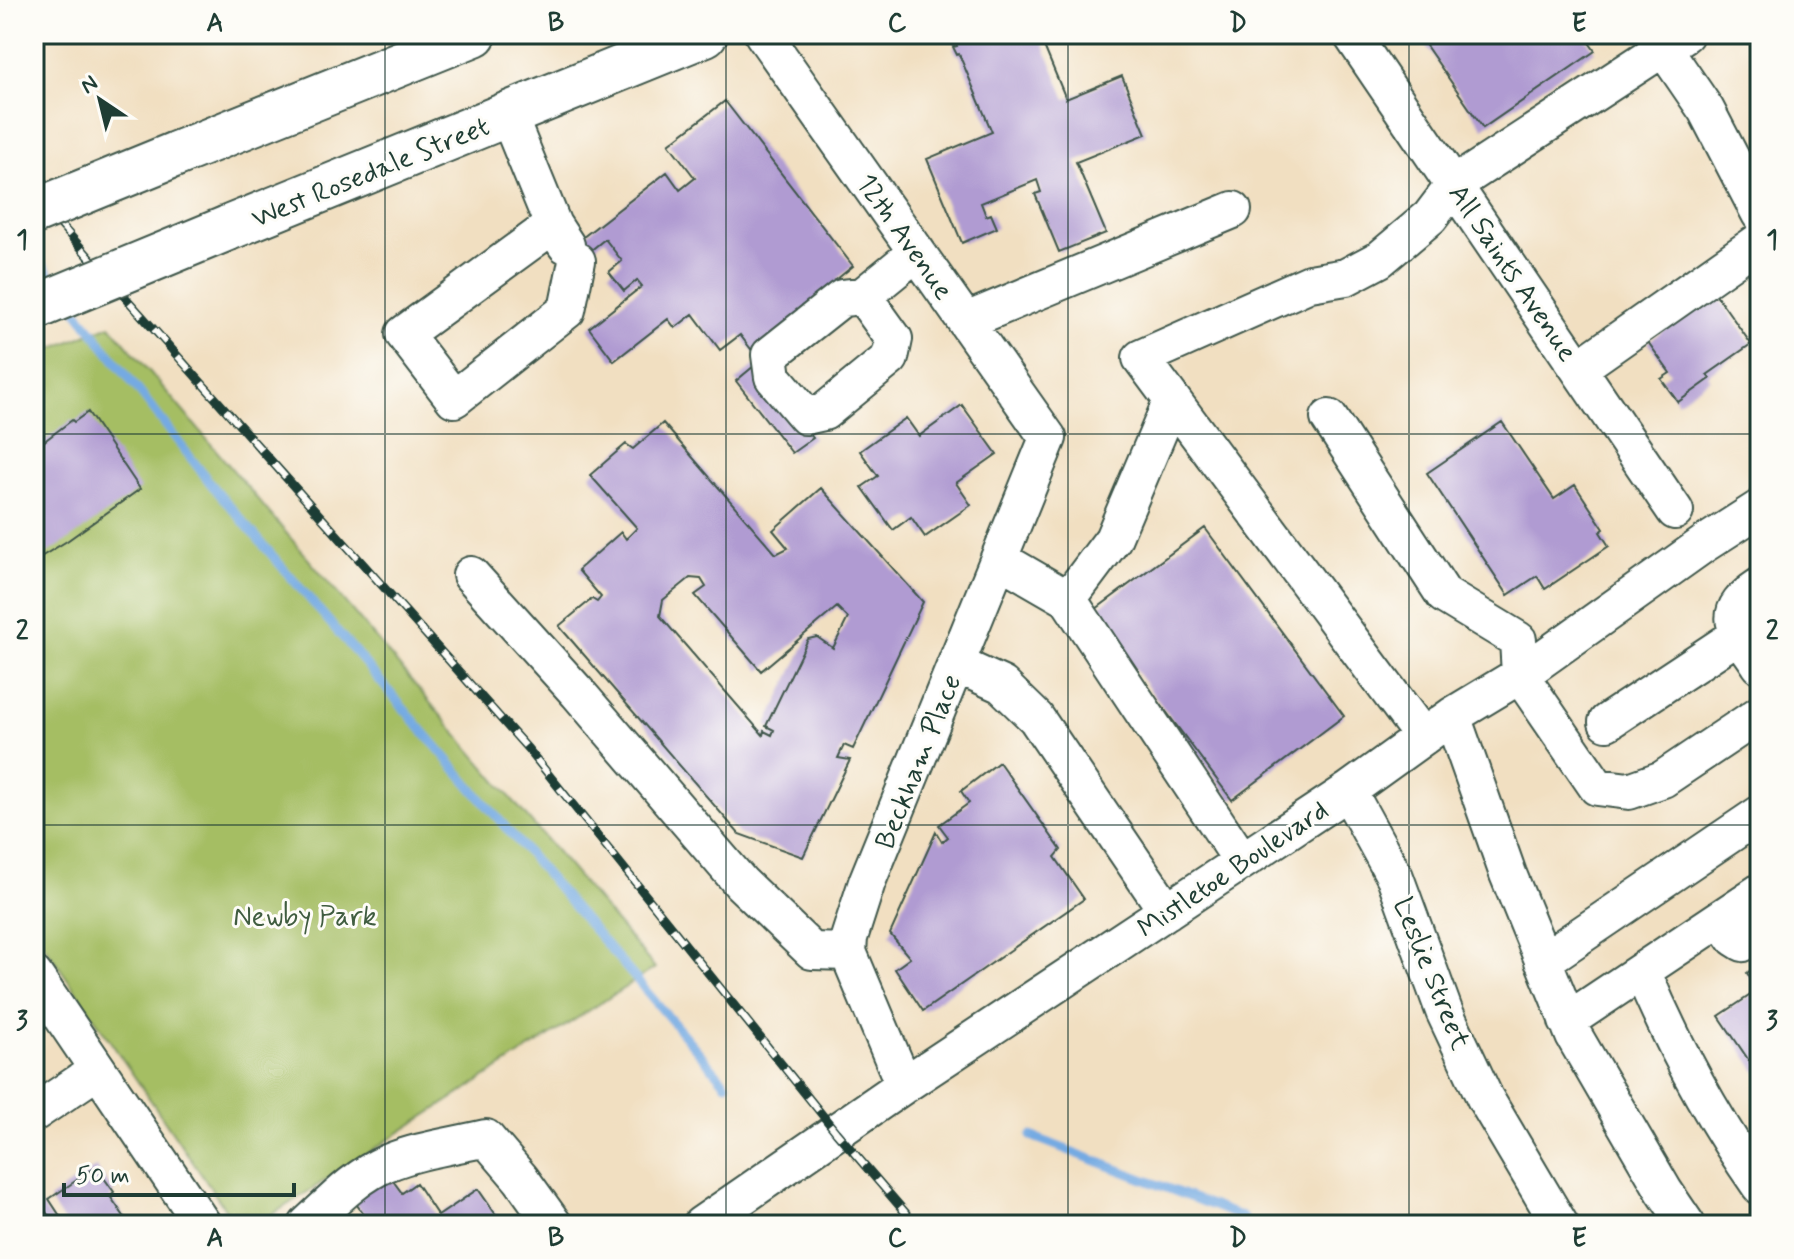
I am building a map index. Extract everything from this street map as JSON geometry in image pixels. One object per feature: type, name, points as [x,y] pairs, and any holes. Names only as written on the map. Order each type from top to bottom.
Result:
[{"type":"main road","points":[[34,212],[474,34]]},
{"type":"main road","name":"West Rosedale Street","points":[[34,308],[705,34]]},
{"type":"street","name":"12th Avenue","points":[[763,34],[1048,438]]},
{"type":"street","name":"All Saints Avenue","points":[[1351,34],[1675,511]]},
{"type":"street","points":[[1423,737],[1141,358],[1310,283],[1346,277],[1380,259],[1430,217],[1455,184],[1668,39],[1760,214]]},
{"type":"street","points":[[508,115],[566,245],[567,310],[454,399],[404,334],[566,245]]},
{"type":"street","points":[[966,321],[1233,210]]},
{"type":"street","points":[[1579,368],[1760,241]]},
{"type":"street","points":[[863,296],[917,252]]},
{"type":"street","points":[[1068,599],[1113,539],[1172,400]]},
{"type":"street","points":[[1329,418],[1444,595],[1518,640],[1520,675],[1597,787],[1629,791],[1663,779],[1760,714]]},
{"type":"street","name":"Beckham Place","points":[[848,952],[849,938],[867,882],[1048,438]]},
{"type":"street","name":"Mistletoe Boulevard","points":[[701,1225],[904,1085],[1348,791],[1452,716],[1520,675],[1704,544],[1760,508]]},
{"type":"street","points":[[999,559],[1068,599],[1242,861]]},
{"type":"street","points":[[471,575],[578,693],[741,883],[812,951],[848,952],[904,1085]]},
{"type":"street","points":[[1607,722],[1751,641],[1734,625],[1733,613],[1760,586]]},
{"type":"street","points":[[956,664],[1002,685],[1036,718],[1167,911]]},
{"type":"street","points":[[1452,716],[1508,874],[1567,1021],[1664,1191],[1687,1225]]},
{"type":"street","name":"Leslie Street","points":[[1348,791],[1395,877],[1444,1011],[1485,1098],[1560,1225]]},
{"type":"street","points":[[1543,961],[1760,814]]},
{"type":"street","points":[[1567,1021],[1760,892]]},
{"type":"street","points":[[1721,918],[1735,938],[1743,943],[1760,934]]},
{"type":"street","points":[[1642,971],[1694,1080],[1760,1186]]},
{"type":"street","points":[[34,975],[203,1225]]},
{"type":"street","points":[[34,1113],[98,1070]]},
{"type":"street","points":[[307,1225],[345,1190],[384,1164],[408,1155],[486,1138],[554,1225]]},
{"type":"green space","name":"Newby Park","points":[[110,325],[655,968],[256,1225],[236,1225],[34,930],[34,356]]},
{"type":"building","points":[[952,34],[1039,34],[1066,99],[1122,76],[1146,134],[1076,162],[1106,233],[1059,252],[1035,194],[1041,192],[1037,180],[981,203],[986,216],[991,214],[997,228],[962,243],[927,159],[992,132],[959,54],[953,47],[957,46]]},
{"type":"building","points":[[1418,34],[1583,34],[1595,51],[1483,128]]},
{"type":"building","points":[[725,101],[853,266],[837,279],[842,284],[754,353],[740,335],[720,350],[693,314],[675,328],[668,319],[614,361],[589,328],[642,286],[637,280],[624,291],[609,272],[622,261],[605,239],[569,268],[560,255],[667,172],[680,190],[695,178],[669,144]]},
{"type":"building","points":[[1715,293],[1751,344],[1707,375],[1710,379],[1678,402],[1661,379],[1670,373],[1648,342]]},
{"type":"building","points":[[754,366],[760,369],[813,438],[792,453],[736,381]]},
{"type":"building","points":[[962,405],[997,454],[956,483],[971,505],[925,537],[911,517],[893,530],[862,487],[878,476],[860,451],[906,418],[919,436]]},
{"type":"building","points":[[88,412],[140,489],[34,561],[34,449],[72,420],[74,422]]},
{"type":"building","points":[[1502,422],[1554,499],[1575,485],[1604,529],[1600,532],[1609,546],[1545,589],[1537,576],[1508,595],[1427,473]]},
{"type":"building","points":[[663,423],[776,554],[788,548],[773,530],[821,488],[923,602],[853,749],[844,745],[838,758],[850,760],[803,857],[739,834],[559,626],[592,599],[597,602],[601,597],[578,570],[621,532],[626,539],[637,528],[590,475],[626,444],[633,449]],"holes":[[[690,578],[701,579],[706,587],[695,595],[761,671],[837,607],[848,618],[833,648],[817,637],[808,639],[766,726],[774,730],[772,735],[764,731],[763,735],[660,616],[663,600]]]},
{"type":"building","points":[[1205,528],[1344,716],[1232,800],[1092,612]]},
{"type":"building","points":[[999,762],[1061,850],[1055,857],[1084,899],[923,1011],[895,969],[910,958],[890,934],[936,832],[942,842],[948,837],[939,825],[969,803],[961,791]]},
{"type":"building","points":[[1760,964],[1760,1077],[1719,1016],[1758,990],[1747,973]]},
{"type":"building","points":[[96,1167],[114,1192],[110,1196],[130,1225],[66,1225],[49,1199]]},
{"type":"building","points":[[388,1174],[402,1193],[416,1183],[438,1216],[478,1189],[503,1225],[365,1225],[363,1222],[367,1219],[352,1198]]},
{"type":"building","points":[[39,1202],[55,1225],[34,1225],[34,1205]]},
{"type":"waterway","points":[[34,254],[57,284]]},
{"type":"waterway","points":[[73,306],[211,484],[726,1084]]},
{"type":"waterway","points":[[1031,1136],[1242,1217],[1247,1225]]},
{"type":"railway","points":[[34,195],[528,749],[836,1132],[916,1225]]}]
